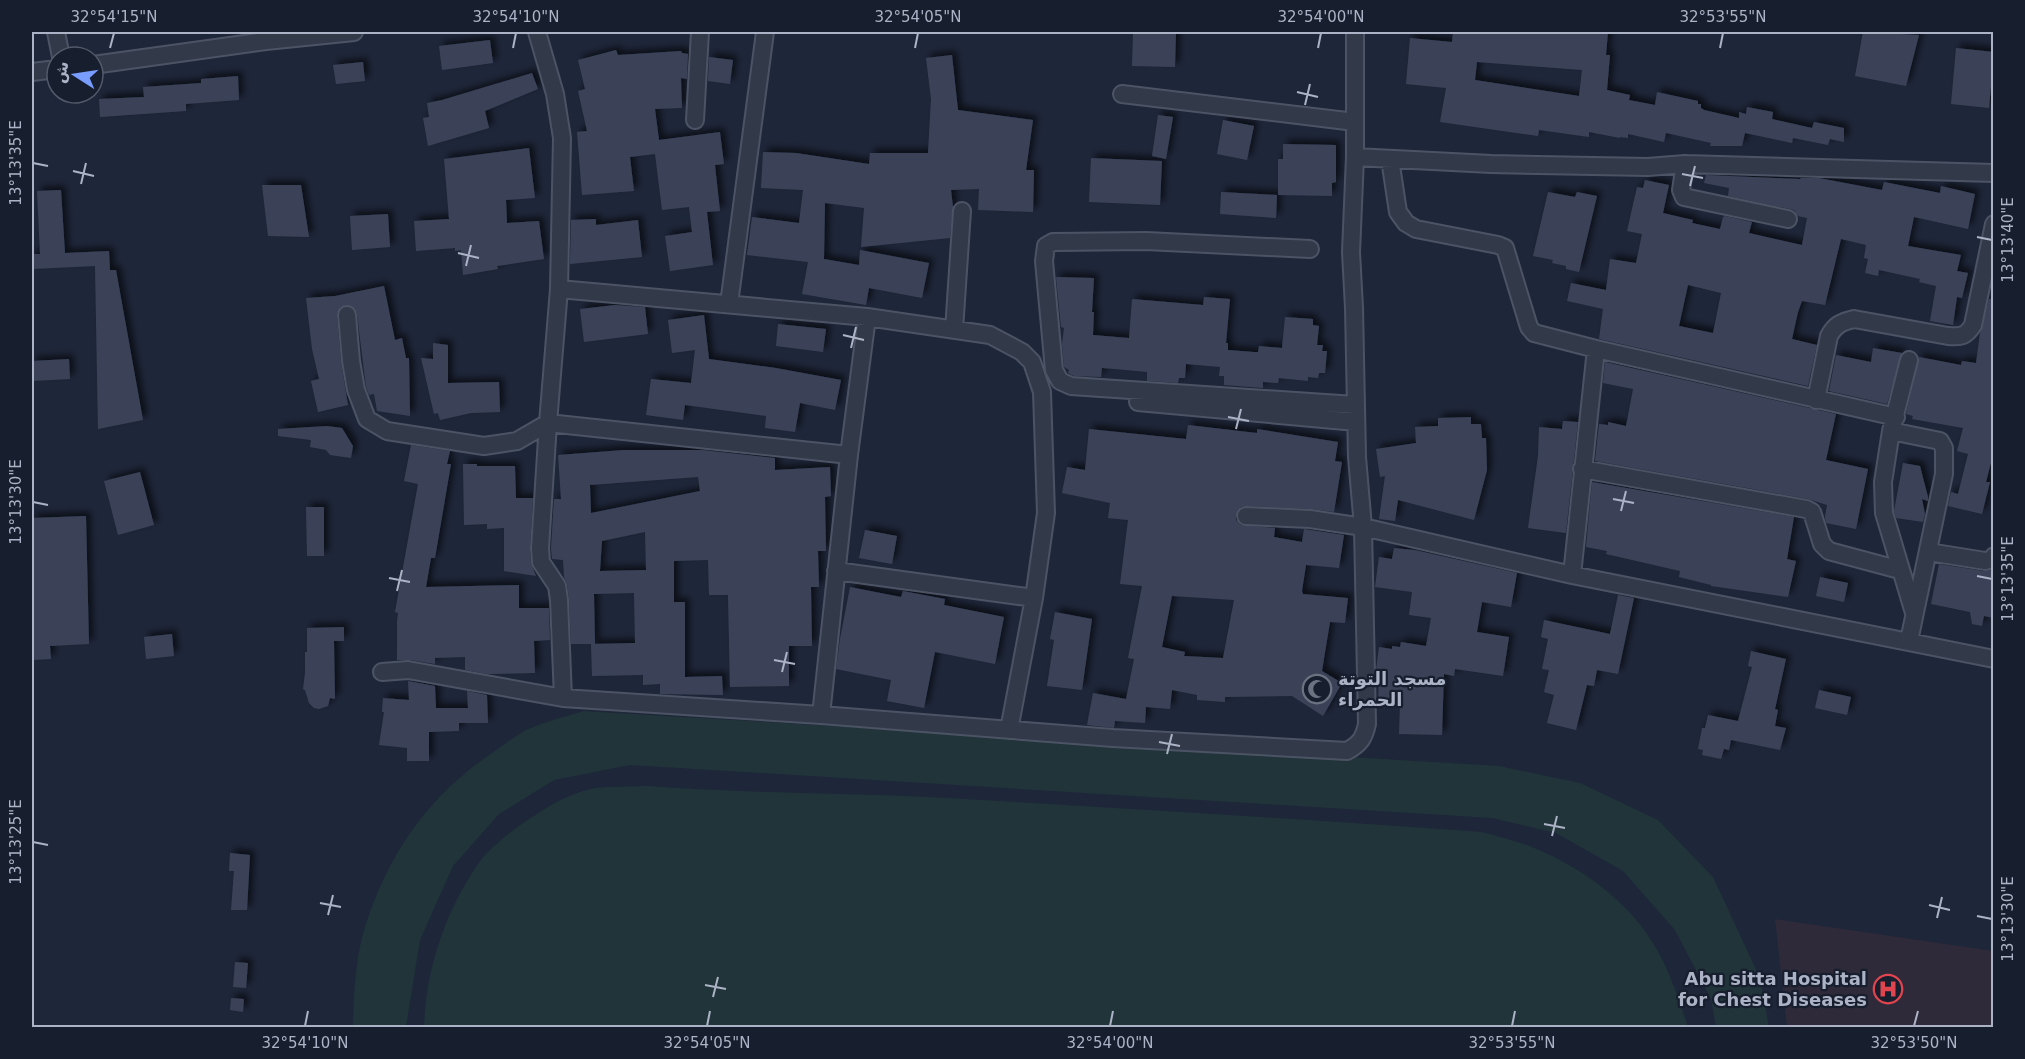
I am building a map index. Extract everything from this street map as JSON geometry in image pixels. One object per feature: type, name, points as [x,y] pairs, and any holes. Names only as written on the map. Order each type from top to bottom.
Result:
[{"type":"street","points":[[105,63],[266,36],[354,32]]},
{"type":"street","points":[[537,32],[555,94],[562,138],[559,289],[540,555],[541,562],[557,586],[562,698]]},
{"type":"street","points":[[695,120],[700,32]]},
{"type":"street","points":[[729,304],[765,32]]},
{"type":"street","points":[[382,672],[408,670],[562,698],[1113,738],[1347,751],[1357,746],[1362,741],[1367,724],[1363,527],[1355,414],[1352,252],[1355,32]]},
{"type":"street","points":[[1122,94],[1355,122]]},
{"type":"street","points":[[1355,157],[1503,164],[1648,167],[1685,164],[1994,173]]},
{"type":"street","points":[[1390,159],[1398,212],[1406,223],[1416,229],[1498,245],[1505,249],[1528,327],[1534,333],[1816,400],[1940,441],[1944,448],[1944,474],[1909,641]]},
{"type":"street","points":[[1685,164],[1681,193],[1688,199],[1788,219]]},
{"type":"street","points":[[954,330],[962,211]]},
{"type":"street","points":[[1816,400],[1829,336],[1834,327],[1842,322],[1854,320],[1948,336],[1961,337],[1967,334],[1973,325],[1994,224]]},
{"type":"street","points":[[1310,249],[1146,241],[1053,242],[1047,246],[1044,261],[1053,370],[1059,381],[1071,386],[1355,414]]},
{"type":"street","points":[[559,289],[867,317],[990,335],[1022,352],[1032,362],[1042,392],[1046,513],[1034,598],[1009,730]]},
{"type":"street","points":[[347,315],[356,390],[367,418],[387,431],[484,446],[517,441],[548,423],[849,455]]},
{"type":"street","points":[[820,715],[867,317]]},
{"type":"street","points":[[1572,575],[1596,349]]},
{"type":"street","points":[[1909,360],[1893,424],[1883,482],[1884,513],[1914,613]]},
{"type":"street","points":[[1042,392],[1355,414]]},
{"type":"street","points":[[1582,468],[1806,509],[1812,512],[1822,544],[1829,551],[1900,570]]},
{"type":"street","points":[[1246,516],[1310,519],[1363,527],[1572,575],[1994,659]]},
{"type":"street","points":[[1929,552],[1985,561],[1994,556]]},
{"type":"street","points":[[836,571],[1034,598]]},
{"type":"shaded area","points":[[583,711],[1499,766],[1580,783],[1658,820],[1713,877],[1760,978],[1769,1027],[1716,1027],[1711,999],[1675,930],[1623,871],[1556,833],[1492,818],[630,765],[554,780],[499,814],[453,866],[420,940],[406,1027],[353,1028],[357,964],[365,927],[387,872],[416,825],[453,784],[516,736],[533,727]]},
{"type":"shaded area","points":[[647,786],[752,792],[928,797],[1482,832],[1522,843],[1554,857],[1592,880],[1626,909],[1641,925],[1664,963],[1688,1027],[424,1027],[429,984],[439,942],[466,882],[483,858],[520,825],[571,795],[596,788]]},
{"type":"shaded area","name":"Abu sitta Hospital for Chest Diseases","points":[[1775,919],[1993,951],[1993,1027],[1787,1027]]},
{"type":"building","points":[[1133,32],[1176,32],[1175,67],[1132,66]]},
{"type":"building","points":[[1453,32],[1608,32],[1606,55],[1610,55],[1607,90],[1630,95],[1629,100],[1655,105],[1657,92],[1698,101],[1704,110],[1739,118],[1739,112],[1746,114],[1747,107],[1773,112],[1772,119],[1812,128],[1814,122],[1844,128],[1844,142],[1830,139],[1828,145],[1793,138],[1792,143],[1745,133],[1742,146],[1710,146],[1711,143],[1666,133],[1664,142],[1628,134],[1628,138],[1620,138],[1589,132],[1589,137],[1539,130],[1538,136],[1440,122],[1446,88],[1406,84],[1410,38],[1452,42]],"holes":[[[1477,62],[1582,70],[1579,96],[1475,80]]]},
{"type":"building","points":[[1863,32],[1919,35],[1906,86],[1855,76]]},
{"type":"building","points":[[490,40],[493,63],[442,70],[439,46]]},
{"type":"building","points":[[1956,48],[1994,52],[1989,108],[1951,104]]},
{"type":"building","points":[[616,50],[618,55],[681,51],[688,54],[687,79],[681,78],[682,108],[655,109],[659,140],[720,132],[724,164],[715,165],[720,211],[707,212],[713,265],[670,271],[665,236],[692,232],[689,207],[662,210],[655,154],[630,157],[634,191],[582,195],[577,132],[587,131],[578,91],[585,89],[578,60]]},
{"type":"building","points":[[952,55],[958,110],[1033,120],[1026,170],[1034,170],[1033,212],[978,210],[979,189],[951,190],[953,207],[950,238],[861,247],[864,208],[825,203],[824,259],[859,265],[860,250],[929,263],[922,298],[869,288],[866,305],[802,294],[808,262],[747,255],[752,217],[799,223],[803,190],[761,188],[763,152],[796,153],[869,164],[870,153],[928,153],[931,99],[926,58]]},
{"type":"building","points":[[709,57],[733,60],[730,84],[708,81]]},
{"type":"building","points":[[363,62],[365,81],[336,84],[333,65]]},
{"type":"building","points":[[532,73],[538,89],[485,111],[489,128],[428,146],[423,118],[429,117],[427,103]]},
{"type":"building","points":[[238,76],[239,100],[186,104],[186,111],[100,117],[99,105],[105,105],[105,99],[144,97],[143,87],[201,83],[201,79]]},
{"type":"building","points":[[1158,115],[1173,117],[1166,159],[1152,156]]},
{"type":"building","points":[[1223,120],[1254,126],[1247,160],[1217,154]]},
{"type":"building","points":[[1283,144],[1336,145],[1336,182],[1332,183],[1332,196],[1278,195],[1278,159],[1283,159]]},
{"type":"building","points":[[529,148],[535,198],[506,200],[507,223],[539,221],[544,259],[497,266],[498,269],[463,275],[461,250],[455,251],[455,248],[416,251],[414,221],[449,219],[444,159]]},
{"type":"building","points":[[1091,158],[1162,161],[1160,205],[1089,202]]},
{"type":"building","points":[[1706,175],[1819,178],[1882,190],[1884,182],[1940,193],[1941,186],[1975,194],[1968,229],[1914,217],[1908,246],[1961,255],[1957,271],[1968,273],[1962,298],[1957,297],[1953,325],[1930,321],[1936,286],[1919,282],[1920,279],[1879,270],[1878,276],[1865,273],[1868,259],[1864,258],[1866,245],[1841,239],[1825,305],[1802,301],[1798,312],[1792,339],[1817,345],[1808,386],[1599,339],[1603,309],[1567,301],[1571,283],[1606,290],[1610,259],[1636,263],[1642,234],[1627,231],[1637,187],[1643,188],[1645,180],[1669,185],[1663,213],[1720,229],[1725,216],[1752,222],[1749,233],[1802,245],[1807,218],[1798,216],[1794,210],[1728,196],[1729,188],[1704,183]],"holes":[[[1688,285],[1721,293],[1713,333],[1679,326]]]},
{"type":"building","points":[[262,185],[301,185],[309,237],[268,236]]},
{"type":"building","points":[[61,190],[65,253],[109,251],[110,270],[116,270],[143,420],[98,429],[95,266],[32,269],[32,254],[40,254],[37,191]]},
{"type":"building","points":[[1221,192],[1277,195],[1276,218],[1220,214]]},
{"type":"building","points":[[1548,192],[1575,197],[1577,192],[1597,196],[1579,272],[1552,263],[1553,260],[1533,256]]},
{"type":"building","points":[[388,214],[390,247],[352,250],[350,216]]},
{"type":"building","points":[[596,219],[596,225],[638,220],[642,257],[570,264],[571,220]]},
{"type":"building","points":[[1056,277],[1094,278],[1093,335],[1129,338],[1132,299],[1203,305],[1204,297],[1230,299],[1226,343],[1228,343],[1228,350],[1258,352],[1259,346],[1282,348],[1285,317],[1313,319],[1313,325],[1319,326],[1317,345],[1323,345],[1322,351],[1327,351],[1325,373],[1319,373],[1318,378],[1308,377],[1308,381],[1279,378],[1278,383],[1263,382],[1263,388],[1224,385],[1224,376],[1219,376],[1220,367],[1186,364],[1185,378],[1179,378],[1178,383],[1147,381],[1147,372],[1102,368],[1101,377],[1074,376],[1064,367],[1062,344],[1064,328],[1061,327]]},
{"type":"building","points":[[384,286],[395,340],[402,338],[406,358],[409,358],[410,416],[377,411],[374,394],[369,395],[366,387],[357,314],[355,309],[347,305],[341,307],[337,316],[348,405],[318,412],[311,381],[319,379],[312,349],[306,298],[335,296]]},
{"type":"building","points":[[1989,299],[1994,299],[1994,408],[1991,422],[1994,423],[1994,451],[1986,482],[1990,482],[1982,514],[1948,506],[1951,492],[1958,494],[1968,454],[1957,451],[1963,428],[1912,419],[1913,416],[1906,414],[1919,357],[1961,365],[1962,361],[1976,363],[1980,333]]},
{"type":"building","points":[[615,305],[645,307],[648,334],[584,342],[580,309]]},
{"type":"building","points":[[704,315],[709,359],[841,380],[835,410],[800,403],[795,432],[765,428],[766,416],[685,405],[683,420],[646,415],[651,379],[691,383],[695,350],[672,353],[668,320]]},
{"type":"building","points":[[778,324],[826,329],[823,352],[776,346]]},
{"type":"building","points":[[433,343],[448,345],[448,383],[499,382],[500,412],[471,413],[440,420],[438,413],[434,414],[421,358],[433,359]]},
{"type":"building","points":[[1873,348],[1902,353],[1887,404],[1829,391],[1836,355],[1871,362]]},
{"type":"building","points":[[69,359],[70,379],[32,381],[32,361]]},
{"type":"building","points":[[1605,362],[1836,414],[1826,460],[1868,469],[1856,529],[1826,523],[1827,505],[1808,499],[1595,461],[1599,424],[1608,425],[1608,422],[1626,426],[1633,389],[1603,383]]},
{"type":"building","points":[[1471,417],[1471,424],[1481,424],[1482,438],[1486,438],[1487,470],[1474,520],[1398,500],[1395,521],[1379,519],[1385,476],[1380,477],[1376,449],[1416,443],[1415,427],[1438,426],[1438,418]]},
{"type":"building","points":[[1563,421],[1578,422],[1566,533],[1528,528],[1538,456],[1539,427],[1562,429]]},
{"type":"building","points":[[1188,425],[1257,433],[1257,429],[1338,442],[1335,461],[1342,462],[1334,512],[1246,506],[1241,507],[1236,515],[1236,520],[1241,525],[1275,528],[1274,537],[1302,542],[1304,529],[1344,535],[1339,568],[1306,565],[1302,591],[1303,594],[1348,598],[1345,623],[1330,622],[1322,671],[1342,683],[1323,716],[1292,696],[1225,697],[1225,702],[1197,700],[1197,695],[1172,690],[1170,709],[1146,707],[1145,723],[1115,721],[1114,728],[1087,725],[1093,693],[1126,699],[1134,659],[1128,658],[1142,586],[1120,584],[1128,520],[1108,518],[1110,503],[1062,493],[1067,467],[1085,470],[1089,429],[1186,439]],"holes":[[[1172,596],[1234,600],[1223,658],[1184,656],[1185,652],[1162,647]]]},
{"type":"building","points":[[327,426],[342,428],[353,446],[351,458],[330,455],[326,450],[310,447],[311,440],[278,436],[278,429]]},
{"type":"building","points":[[411,445],[450,451],[447,464],[451,464],[435,558],[431,558],[426,587],[519,585],[519,608],[549,608],[550,640],[534,641],[535,673],[487,674],[465,670],[465,657],[435,658],[435,664],[397,660],[398,613],[395,612],[418,484],[404,481]]},
{"type":"building","points":[[624,450],[702,450],[775,458],[775,470],[830,467],[831,496],[825,497],[826,551],[818,551],[819,587],[811,587],[812,646],[789,646],[789,686],[730,687],[728,595],[709,595],[708,560],[674,561],[674,602],[685,602],[685,677],[722,676],[723,695],[660,694],[660,684],[643,685],[643,675],[592,676],[591,644],[571,644],[569,599],[563,560],[552,559],[554,499],[561,499],[558,455]],"holes":[[[698,477],[700,491],[591,513],[590,485]],[[645,532],[646,570],[600,571],[602,541]],[[634,593],[635,643],[595,644],[594,594]]]},
{"type":"building","points":[[1903,463],[1920,466],[1928,497],[1928,501],[1922,499],[1925,514],[1923,522],[1896,518],[1894,511]]},
{"type":"building","points":[[463,464],[515,466],[516,498],[533,498],[530,549],[531,563],[536,576],[504,571],[504,528],[487,529],[487,524],[464,525]]},
{"type":"building","points":[[140,472],[154,525],[118,535],[104,481]]},
{"type":"building","points":[[1592,482],[1794,517],[1787,559],[1796,561],[1788,597],[1711,586],[1679,577],[1680,571],[1606,554],[1607,551],[1586,547]]},
{"type":"building","points":[[306,507],[324,507],[324,556],[307,556]]},
{"type":"building","points":[[86,516],[89,644],[50,646],[51,659],[33,660],[32,518]]},
{"type":"building","points":[[865,530],[897,536],[892,564],[859,558]]},
{"type":"building","points":[[1394,548],[1415,550],[1517,573],[1511,607],[1482,602],[1477,632],[1509,637],[1503,676],[1455,669],[1454,676],[1444,674],[1442,735],[1399,734],[1400,704],[1378,703],[1379,674],[1376,674],[1376,670],[1379,647],[1392,649],[1392,646],[1400,647],[1401,642],[1426,646],[1431,618],[1409,615],[1412,592],[1375,587],[1379,557],[1392,559]]},
{"type":"building","points":[[1939,564],[1983,571],[1994,569],[1994,618],[1984,616],[1982,626],[1972,624],[1970,612],[1931,604]]},
{"type":"building","points":[[1820,577],[1848,583],[1844,602],[1816,596]]},
{"type":"building","points":[[850,587],[901,597],[903,591],[945,599],[944,605],[1004,617],[995,664],[935,652],[924,708],[887,701],[891,680],[836,669]]},
{"type":"building","points":[[1618,595],[1634,598],[1618,674],[1597,670],[1594,686],[1587,685],[1576,730],[1547,723],[1554,695],[1544,692],[1549,670],[1542,669],[1548,639],[1541,637],[1544,620],[1610,634]]},
{"type":"building","points":[[1055,612],[1092,619],[1082,690],[1047,686],[1054,640],[1050,639]]},
{"type":"building","points":[[344,627],[344,641],[334,641],[335,699],[330,698],[328,706],[314,708],[309,703],[303,689],[307,628]]},
{"type":"building","points":[[172,634],[174,656],[146,659],[144,637]]},
{"type":"building","points":[[1751,651],[1786,659],[1775,709],[1778,710],[1775,726],[1786,728],[1780,750],[1731,740],[1729,750],[1724,749],[1721,759],[1702,755],[1703,750],[1698,749],[1702,728],[1705,728],[1708,715],[1738,721],[1752,667],[1748,666]]},
{"type":"building","points":[[408,681],[435,686],[436,708],[468,708],[467,691],[487,695],[488,723],[459,723],[459,731],[429,732],[429,761],[407,761],[407,748],[379,745],[384,712],[382,712],[383,698],[409,700]]},
{"type":"building","points":[[1819,690],[1851,697],[1847,715],[1815,708]]},
{"type":"building","points":[[230,853],[250,855],[247,910],[231,910],[234,871],[229,871]]},
{"type":"building","points":[[235,962],[248,963],[246,988],[233,987]]},
{"type":"building","points":[[231,998],[244,999],[243,1012],[230,1010]]},
{"type":"place","name":"مسجد التوتة الحمراء","points":[[1317,689]]},
{"type":"place","name":"Abu sitta Hospital for Chest Diseases","points":[[1888,989]]}]
